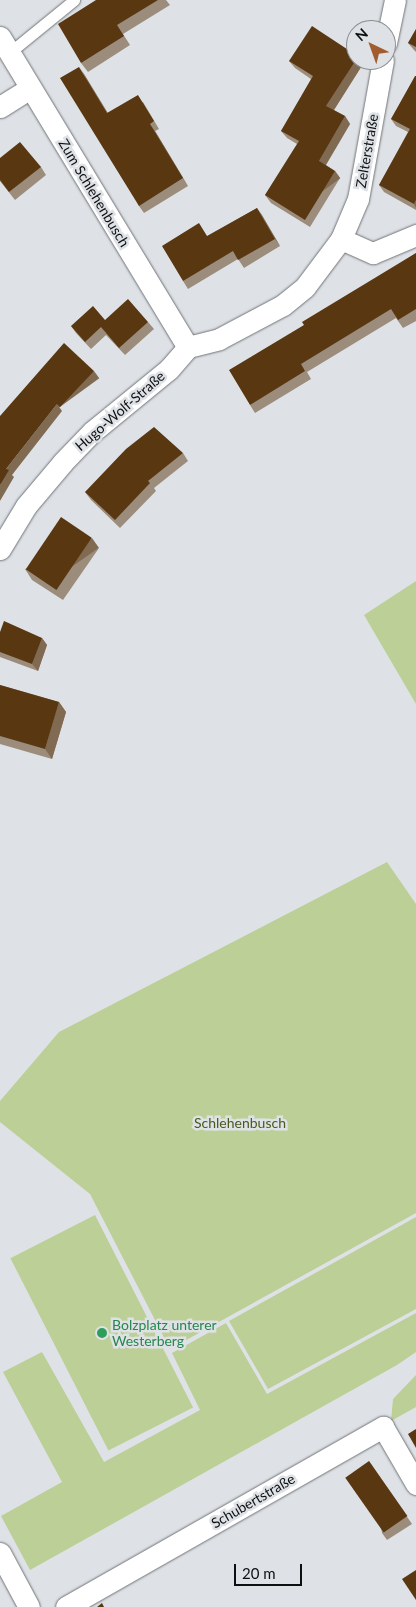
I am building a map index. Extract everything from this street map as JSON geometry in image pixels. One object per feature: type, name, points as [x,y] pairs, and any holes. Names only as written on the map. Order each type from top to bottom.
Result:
[{"type":"street","points":[[391,20],[395,0]]},
{"type":"street","name":"Zum Schlehenbusch","points":[[5,45],[188,348]]},
{"type":"street","name":"Zelterstraße","points":[[188,348],[220,339],[283,305],[305,287],[341,239],[358,199],[381,70]]},
{"type":"street","points":[[0,107],[30,88]]},
{"type":"street","points":[[341,239],[373,253],[416,235]]},
{"type":"street","name":"Hugo-Wolf-Straße","points":[[0,549],[26,506],[63,462],[92,432],[169,369],[188,348]]},
{"type":"street","name":"Schubertstraße","points":[[66,1607],[383,1427],[416,1484]]},
{"type":"street","points":[[0,1553],[27,1604]]},
{"type":"lane","points":[[5,45],[74,0]]},
{"type":"green space","points":[[416,581],[416,704],[364,615]]},
{"type":"green space","name":"Schlehenbusch","points":[[387,862],[416,904],[416,1213],[170,1349],[90,1194],[0,1122],[0,1101],[59,1032]]},
{"type":"green space","name":"Bolzplatz unterer Westerberg","points":[[95,1215],[193,1407],[108,1451],[10,1258]]},
{"type":"green space","points":[[416,1217],[416,1309],[268,1389],[229,1321]]},
{"type":"green space","points":[[416,1313],[416,1352],[397,1365],[30,1570],[1,1516],[62,1482],[3,1372],[42,1352],[104,1462],[200,1410],[172,1353],[226,1323],[267,1394]]},
{"type":"green space","points":[[416,1375],[416,1407],[391,1421],[393,1399]]},
{"type":"building","points":[[96,0],[158,0],[117,25],[124,36],[81,63],[58,24]]},
{"type":"building","points":[[312,26],[346,48],[346,70],[349,70],[326,106],[345,116],[319,161],[335,171],[305,220],[265,195],[299,141],[281,131],[313,76],[289,61]]},
{"type":"building","points":[[416,29],[416,47],[408,43]]},
{"type":"building","points":[[79,67],[107,113],[138,95],[154,121],[150,124],[183,178],[139,206],[60,78]]},
{"type":"building","points":[[415,76],[416,200],[414,204],[379,185],[410,129],[391,119]]},
{"type":"building","points":[[20,142],[41,167],[9,192],[0,180],[0,158]]},
{"type":"building","points":[[257,208],[275,239],[238,260],[233,251],[183,281],[162,246],[199,223],[207,236]]},
{"type":"building","points":[[416,253],[416,309],[398,320],[391,309],[301,364],[305,371],[250,405],[229,370],[304,325],[302,322]]},
{"type":"building","points":[[128,299],[148,322],[119,348],[101,327],[85,342],[71,326],[93,306],[105,320]]},
{"type":"building","points":[[64,343],[94,371],[60,407],[57,404],[6,469],[9,470],[0,485],[0,416]]},
{"type":"building","points":[[154,427],[183,453],[148,481],[150,483],[115,520],[85,492],[126,449]]},
{"type":"building","points":[[61,517],[92,538],[56,590],[26,569]]},
{"type":"building","points":[[4,621],[42,638],[32,664],[0,652],[0,632]]},
{"type":"building","points":[[0,685],[59,702],[45,749],[0,736]]},
{"type":"building","points":[[416,1429],[416,1448],[408,1434]]},
{"type":"building","points":[[369,1461],[407,1516],[384,1533],[345,1478]]},
{"type":"building","points":[[416,1570],[416,1600],[402,1579]]},
{"type":"place","name":"Bolzplatz unterer Westerberg","points":[[102,1333]]}]
